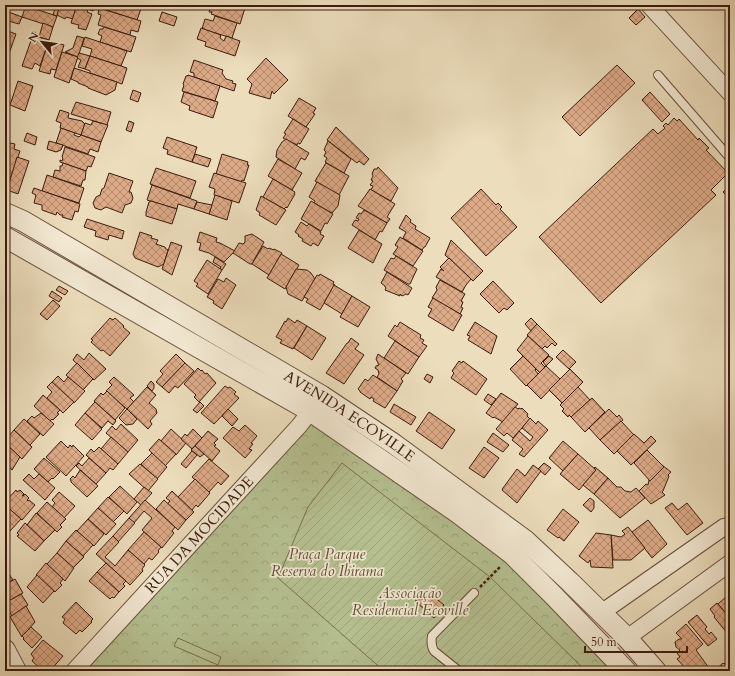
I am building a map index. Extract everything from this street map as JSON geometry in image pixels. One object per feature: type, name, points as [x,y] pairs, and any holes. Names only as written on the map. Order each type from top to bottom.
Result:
[{"type":"street","points":[[649,5],[730,92]]},
{"type":"street","name":"AVENIDA ECOVILLE","points":[[5,213],[23,221],[322,396],[389,440],[525,540],[602,613],[627,638],[656,671]]},
{"type":"street","points":[[9,239],[23,221]]},
{"type":"street","name":"AVENIDA ECOVILLE","points":[[9,239],[310,411],[458,513],[512,554],[626,671]]},
{"type":"street","name":"RUA DA MOCIDADE","points":[[74,671],[299,426],[322,396]]},
{"type":"street","points":[[602,613],[724,527],[730,526]]},
{"type":"street","points":[[627,638],[730,563]]},
{"type":"street","points":[[554,596],[570,582]]},
{"type":"street","points":[[5,650],[16,671]]},
{"type":"lane","points":[[658,75],[730,158]]},
{"type":"lane","points":[[459,671],[434,651],[431,646],[432,636],[474,593]]},
{"type":"path","points":[[474,593],[512,554]]},
{"type":"green space","name":"Praça Parque Reserva do Ibirama","points":[[310,421],[508,558],[618,671],[83,671]]},
{"type":"green space","name":"Associação Residencial Ecoville","points":[[342,463],[490,577],[586,671],[384,671],[278,578],[308,507]]},
{"type":"green space","points":[[178,638],[221,657],[218,665],[174,646]]},
{"type":"building","points":[[26,5],[33,6],[32,8],[57,16],[53,27],[22,17]]},
{"type":"building","points":[[56,5],[60,6],[57,16],[53,15]]},
{"type":"building","points":[[60,5],[77,5],[73,19],[66,17],[65,19],[57,15]]},
{"type":"building","points":[[77,5],[95,5],[93,11],[88,9],[87,12],[92,14],[86,30],[78,28],[79,25],[71,23]]},
{"type":"building","points":[[98,5],[142,6],[137,20],[97,7]]},
{"type":"building","points":[[211,5],[235,5],[245,8],[240,24],[211,14],[212,12],[209,12]]},
{"type":"building","points":[[99,8],[141,21],[138,32],[131,30],[130,35],[98,25],[101,15],[98,14]]},
{"type":"building","points":[[638,9],[645,17],[636,25],[629,18]]},
{"type":"building","points":[[6,11],[22,17],[19,24],[5,20]]},
{"type":"building","points":[[162,12],[177,17],[174,26],[159,21]]},
{"type":"building","points":[[215,16],[237,23],[232,38],[202,29],[205,19],[213,21]]},
{"type":"building","points":[[43,23],[53,27],[49,40],[39,37]]},
{"type":"building","points":[[104,27],[136,37],[131,52],[100,42],[102,36],[98,34],[100,29],[103,29]]},
{"type":"building","points":[[201,28],[221,35],[220,38],[224,41],[226,36],[240,41],[235,56],[205,46],[206,42],[197,39]]},
{"type":"building","points":[[5,30],[16,34],[6,62],[5,62]]},
{"type":"building","points":[[34,32],[36,33],[35,36],[49,40],[40,66],[35,63],[32,69],[22,66]]},
{"type":"building","points":[[77,36],[84,38],[78,57],[65,52],[73,48]]},
{"type":"building","points":[[85,37],[127,51],[121,66],[90,56],[92,49],[82,46]]},
{"type":"building","points":[[55,42],[64,45],[56,70],[51,69],[50,74],[39,71],[48,43],[54,45]]},
{"type":"building","points":[[62,52],[78,57],[69,83],[54,77]]},
{"type":"building","points":[[79,53],[90,56],[85,69],[78,67],[81,60],[77,58]]},
{"type":"building","points":[[90,56],[127,68],[122,84],[90,73],[90,71],[85,69]]},
{"type":"building","points":[[266,58],[288,80],[274,94],[272,91],[270,99],[249,93],[252,84],[247,79]]},
{"type":"building","points":[[194,60],[223,70],[222,73],[226,79],[233,81],[232,83],[236,84],[234,91],[194,77],[194,73],[190,72]]},
{"type":"building","points":[[617,65],[635,83],[580,136],[562,117]]},
{"type":"building","points":[[74,68],[117,82],[115,90],[106,95],[78,83],[71,79]]},
{"type":"building","points":[[188,75],[220,86],[215,101],[182,91],[186,76]]},
{"type":"building","points":[[18,81],[33,86],[25,111],[10,105]]},
{"type":"building","points":[[133,90],[141,93],[138,102],[130,99]]},
{"type":"building","points":[[184,92],[218,102],[213,118],[189,110],[190,106],[181,102]]},
{"type":"building","points":[[650,92],[670,114],[662,122],[642,100]]},
{"type":"building","points":[[299,98],[316,108],[313,113],[315,114],[306,127],[288,116]]},
{"type":"building","points":[[76,102],[111,112],[107,125],[71,114]]},
{"type":"building","points":[[60,110],[69,113],[68,118],[82,121],[85,124],[81,135],[60,128],[61,123],[56,121]]},
{"type":"building","points":[[674,118],[677,121],[679,119],[698,140],[699,138],[709,148],[706,150],[728,173],[711,190],[716,195],[601,303],[539,237],[653,129],[658,134],[665,128],[663,126],[666,123],[668,125]]},
{"type":"building","points":[[293,119],[309,129],[300,144],[298,143],[297,145],[283,138],[286,134],[284,133]]},
{"type":"building","points":[[93,121],[108,125],[101,142],[81,135],[85,123],[91,125]]},
{"type":"building","points":[[129,121],[134,123],[131,132],[126,130]]},
{"type":"building","points":[[336,127],[369,159],[364,165],[359,161],[357,163],[327,140]]},
{"type":"building","points":[[61,128],[75,133],[74,135],[79,137],[81,135],[101,142],[98,152],[90,149],[88,154],[56,143]]},
{"type":"building","points":[[27,133],[37,137],[35,145],[24,141]]},
{"type":"building","points":[[167,137],[197,147],[192,162],[167,154],[168,150],[163,148]]},
{"type":"building","points":[[286,139],[309,153],[305,160],[301,158],[295,169],[276,157],[277,150]]},
{"type":"building","points":[[49,141],[63,145],[61,150],[56,152],[47,149]]},
{"type":"building","points":[[328,141],[351,159],[344,173],[325,162],[327,158],[324,156],[326,152],[324,150]]},
{"type":"building","points":[[10,143],[15,144],[14,149],[20,151],[7,189],[5,188],[5,159]]},
{"type":"building","points":[[65,147],[95,157],[91,167],[88,166],[86,171],[60,162],[63,158]]},
{"type":"building","points":[[195,154],[211,159],[208,167],[192,162]]},
{"type":"building","points":[[222,154],[248,162],[247,165],[249,165],[244,181],[242,180],[241,182],[216,174]]},
{"type":"building","points":[[17,157],[29,161],[18,194],[7,190]]},
{"type":"building","points":[[278,159],[302,173],[292,190],[268,176]]},
{"type":"building","points":[[63,163],[86,171],[85,180],[83,180],[81,186],[53,177],[55,170],[60,171],[60,166],[62,166]]},
{"type":"building","points":[[326,163],[349,176],[339,195],[315,181]]},
{"type":"building","points":[[378,167],[398,188],[391,201],[371,190],[373,186],[370,185],[373,181],[371,180],[373,176],[372,174],[374,169],[377,169]]},
{"type":"building","points":[[156,168],[196,181],[190,198],[150,184]]},
{"type":"building","points":[[109,173],[133,181],[129,192],[131,192],[133,198],[131,203],[125,205],[122,213],[106,207],[101,210],[95,208],[93,203],[104,188]]},
{"type":"building","points":[[214,173],[246,183],[239,203],[214,195],[215,189],[209,187]]},
{"type":"building","points":[[47,175],[84,188],[79,203],[42,191]]},
{"type":"building","points":[[273,179],[295,192],[287,208],[286,207],[284,209],[263,197]]},
{"type":"building","points":[[317,182],[340,195],[338,206],[332,213],[314,203],[315,201],[309,197]]},
{"type":"building","points":[[152,185],[197,201],[194,209],[178,204],[177,209],[147,200]]},
{"type":"building","points":[[730,186],[730,199],[723,192]]},
{"type":"building","points":[[34,188],[80,204],[78,212],[75,211],[72,220],[62,217],[63,215],[60,215],[57,212],[56,215],[42,210],[42,205],[34,203],[36,195],[32,193]]},
{"type":"building","points":[[370,189],[395,204],[387,217],[390,219],[387,223],[358,206]]},
{"type":"building","points":[[481,189],[496,205],[498,203],[502,207],[500,209],[517,227],[486,256],[451,218]]},
{"type":"building","points":[[215,195],[232,201],[227,220],[209,214]]},
{"type":"building","points":[[261,196],[286,210],[276,225],[259,215],[260,213],[256,210]]},
{"type":"building","points":[[151,201],[177,209],[172,224],[146,216],[149,202]]},
{"type":"building","points":[[311,201],[333,214],[327,224],[325,223],[321,231],[301,219]]},
{"type":"building","points":[[197,202],[212,205],[209,214],[194,209]]},
{"type":"building","points":[[364,210],[387,223],[375,240],[352,225],[355,220],[358,221],[359,219],[356,218],[359,213],[361,214]]},
{"type":"building","points":[[406,215],[411,220],[410,222],[416,226],[415,229],[430,238],[422,250],[403,238],[406,232],[399,228]]},
{"type":"building","points":[[87,219],[124,231],[122,239],[109,235],[108,240],[95,236],[96,231],[84,227]]},
{"type":"building","points":[[301,222],[307,226],[309,224],[321,232],[320,234],[324,236],[318,246],[313,243],[311,246],[302,241],[303,239],[295,232]]},
{"type":"building","points":[[359,230],[382,244],[373,263],[348,248]]},
{"type":"building","points":[[140,232],[152,236],[151,238],[158,240],[156,244],[165,247],[168,250],[164,264],[158,267],[135,258],[133,254]]},
{"type":"building","points":[[200,232],[217,238],[216,242],[235,251],[224,262],[209,253],[199,250],[201,243],[197,242]]},
{"type":"building","points":[[252,234],[264,242],[252,264],[250,264],[233,253],[239,243],[243,244],[245,242],[245,236]]},
{"type":"building","points":[[400,237],[423,251],[413,266],[393,254],[398,247],[395,245]]},
{"type":"building","points":[[451,240],[483,271],[473,281],[445,255]]},
{"type":"building","points":[[171,242],[182,246],[172,275],[162,269]]},
{"type":"building","points":[[263,246],[282,253],[269,275],[252,264]]},
{"type":"building","points":[[281,254],[299,265],[285,289],[267,278]]},
{"type":"building","points":[[396,256],[417,269],[410,284],[384,270],[391,258],[394,259]]},
{"type":"building","points":[[215,257],[226,264],[222,270],[220,268],[221,267],[213,262]]},
{"type":"building","points":[[449,258],[471,279],[462,292],[436,277],[441,269],[444,271],[440,267]]},
{"type":"building","points":[[207,260],[222,270],[208,294],[196,286],[198,284],[194,281]]},
{"type":"building","points":[[296,269],[307,270],[315,279],[302,301],[288,294],[286,287]]},
{"type":"building","points":[[387,272],[412,288],[408,295],[406,294],[402,296],[400,294],[400,296],[385,290],[385,286],[381,283]]},
{"type":"building","points":[[320,274],[334,282],[333,284],[335,285],[320,310],[306,302],[308,299],[304,297],[317,275],[319,276]]},
{"type":"building","points":[[226,278],[236,285],[222,309],[213,303],[214,301],[207,297],[218,279],[224,282]]},
{"type":"building","points":[[440,280],[465,294],[461,301],[463,302],[461,307],[463,308],[460,314],[432,298],[437,290],[436,287]]},
{"type":"building","points":[[493,281],[514,303],[507,310],[504,308],[499,313],[480,294]]},
{"type":"building","points":[[334,285],[352,296],[342,314],[324,303]]},
{"type":"building","points":[[59,286],[68,291],[65,295],[56,290]]},
{"type":"building","points":[[52,291],[62,298],[59,302],[49,296]]},
{"type":"building","points":[[352,296],[370,307],[358,327],[340,317]]},
{"type":"building","points":[[433,298],[462,315],[453,331],[428,316],[432,309],[428,307]]},
{"type":"building","points":[[53,300],[60,306],[47,320],[40,314]]},
{"type":"building","points":[[110,318],[113,320],[115,318],[130,333],[110,356],[103,350],[101,351],[91,342],[93,340],[91,339]]},
{"type":"building","points":[[288,318],[295,323],[297,320],[307,326],[293,349],[280,343],[282,340],[276,337]]},
{"type":"building","points":[[531,318],[537,324],[531,331],[525,324]]},
{"type":"building","points":[[400,322],[421,335],[420,338],[424,340],[422,343],[427,346],[419,357],[388,336],[395,325],[397,327]]},
{"type":"building","points":[[475,322],[497,336],[491,354],[468,340],[470,336],[467,335]]},
{"type":"building","points":[[537,324],[557,344],[555,346],[552,343],[547,348],[545,346],[542,349],[527,335]]},
{"type":"building","points":[[307,326],[326,338],[312,360],[294,348]]},
{"type":"building","points":[[528,336],[549,355],[541,363],[545,367],[540,373],[517,350]]},
{"type":"building","points":[[351,338],[359,344],[355,349],[364,355],[344,384],[326,373]]},
{"type":"building","points":[[395,341],[419,357],[408,374],[384,358]]},
{"type":"building","points":[[563,350],[576,362],[569,369],[556,357]]},
{"type":"building","points":[[89,353],[106,369],[94,380],[73,360],[77,354],[84,360]]},
{"type":"building","points":[[176,354],[185,363],[162,387],[156,382],[163,374],[160,371]]},
{"type":"building","points":[[378,354],[406,373],[401,379],[403,381],[397,391],[377,377],[379,374],[378,370],[375,368],[379,365],[376,359]]},
{"type":"building","points":[[523,356],[536,369],[535,370],[538,374],[526,386],[510,369]]},
{"type":"building","points":[[549,356],[553,359],[546,366],[543,362]]},
{"type":"building","points":[[459,361],[462,363],[463,361],[487,379],[476,395],[451,378],[454,373],[452,371]]},
{"type":"building","points":[[77,363],[93,379],[83,390],[66,375]]},
{"type":"building","points":[[185,363],[194,371],[178,388],[175,386],[169,393],[162,387]]},
{"type":"building","points":[[546,366],[560,379],[541,399],[527,385]]},
{"type":"building","points":[[198,368],[205,374],[207,373],[216,383],[199,402],[194,397],[196,395],[184,384]]},
{"type":"building","points":[[570,369],[583,382],[562,403],[549,390]]},
{"type":"building","points":[[427,374],[433,377],[430,383],[424,379]]},
{"type":"building","points":[[373,375],[397,391],[385,408],[373,401],[374,399],[371,397],[370,399],[360,392],[358,389],[365,379],[368,381]]},
{"type":"building","points":[[58,376],[64,382],[68,377],[85,391],[74,403],[52,382]]},
{"type":"building","points":[[114,377],[134,395],[130,398],[134,402],[127,409],[106,391],[112,385],[109,382]]},
{"type":"building","points":[[151,381],[154,384],[152,391],[147,386]]},
{"type":"building","points":[[52,382],[74,402],[63,413],[47,398],[52,392],[47,387]]},
{"type":"building","points":[[225,386],[228,388],[230,387],[236,392],[234,394],[239,398],[214,424],[201,413]]},
{"type":"building","points":[[147,387],[156,395],[149,403],[156,409],[157,413],[150,421],[152,424],[148,429],[127,409]]},
{"type":"building","points":[[578,387],[590,400],[571,417],[569,415],[568,417],[562,411],[564,409],[560,405]]},
{"type":"building","points":[[107,391],[125,408],[115,420],[94,401],[101,393],[103,395]]},
{"type":"building","points":[[501,393],[518,404],[503,422],[486,413]]},
{"type":"building","points":[[488,394],[496,399],[491,405],[484,400]]},
{"type":"building","points":[[43,395],[60,410],[57,413],[59,414],[50,421],[34,406]]},
{"type":"building","points":[[592,398],[605,412],[585,432],[571,417]]},
{"type":"building","points":[[95,402],[116,421],[113,425],[108,421],[102,428],[85,413]]},
{"type":"building","points":[[200,402],[204,406],[197,413],[193,410]]},
{"type":"building","points":[[394,404],[416,417],[411,425],[390,412]]},
{"type":"building","points":[[515,407],[518,409],[522,408],[528,414],[527,416],[530,419],[513,438],[507,433],[504,436],[496,429]]},
{"type":"building","points":[[127,409],[137,419],[133,424],[126,425],[119,418]]},
{"type":"building","points":[[228,409],[238,419],[232,426],[222,416]]},
{"type":"building","points":[[609,409],[617,417],[619,415],[623,420],[600,440],[589,428]]},
{"type":"building","points":[[429,412],[455,430],[442,449],[416,431]]},
{"type":"building","points":[[41,413],[54,424],[43,436],[27,421],[32,416],[34,418]]},
{"type":"building","points":[[85,413],[102,429],[92,440],[75,425]]},
{"type":"building","points":[[530,418],[536,424],[538,421],[548,430],[524,457],[519,454],[523,449],[512,440],[519,431],[530,441],[533,437],[522,428]]},
{"type":"building","points":[[24,419],[40,434],[30,445],[14,430]]},
{"type":"building","points":[[621,421],[634,435],[614,454],[600,440]]},
{"type":"building","points":[[121,424],[138,440],[128,452],[106,433],[112,426],[116,430]]},
{"type":"building","points":[[245,425],[257,436],[251,443],[253,444],[249,449],[252,450],[245,458],[223,438],[233,427],[239,431]]},
{"type":"building","points":[[171,429],[186,443],[176,455],[161,441]]},
{"type":"building","points":[[193,429],[202,438],[192,449],[181,439],[185,434],[187,436]]},
{"type":"building","points":[[14,430],[32,447],[22,459],[5,443],[5,434],[9,436]]},
{"type":"building","points":[[208,431],[218,439],[214,443],[216,445],[214,446],[220,451],[212,461],[195,446]]},
{"type":"building","points":[[493,433],[509,445],[503,452],[487,442]]},
{"type":"building","points":[[634,434],[644,443],[651,436],[656,441],[631,465],[617,451]]},
{"type":"building","points":[[111,437],[128,452],[118,464],[101,449]]},
{"type":"building","points":[[159,439],[176,454],[165,466],[149,450]]},
{"type":"building","points":[[61,441],[68,448],[70,445],[72,447],[73,445],[84,456],[66,476],[46,457]]},
{"type":"building","points":[[563,441],[578,454],[563,471],[549,458]]},
{"type":"building","points":[[5,443],[20,457],[12,470],[5,464]]},
{"type":"building","points":[[195,446],[204,454],[200,457],[191,450]]},
{"type":"building","points":[[99,447],[118,464],[113,470],[110,468],[106,473],[86,455],[91,449],[94,452]]},
{"type":"building","points":[[484,447],[499,458],[484,478],[469,468]]},
{"type":"building","points":[[647,450],[664,467],[650,481],[634,463]]},
{"type":"building","points":[[192,451],[197,455],[186,468],[181,464]]},
{"type":"building","points":[[152,453],[167,467],[157,479],[141,464]]},
{"type":"building","points":[[578,454],[596,470],[579,490],[560,474]]},
{"type":"building","points":[[44,458],[60,472],[48,482],[34,469]]},
{"type":"building","points":[[89,458],[106,473],[96,484],[76,466],[79,463],[82,466]]},
{"type":"building","points":[[209,459],[229,476],[221,485],[218,482],[209,492],[192,477]]},
{"type":"building","points":[[544,463],[551,468],[545,475],[538,469]]},
{"type":"building","points":[[140,464],[158,479],[148,491],[129,474]]},
{"type":"building","points":[[533,465],[541,471],[517,503],[502,490],[517,469],[525,476]]},
{"type":"building","points":[[662,465],[671,472],[668,475],[669,476],[662,492],[665,495],[651,504],[639,491],[646,484],[648,485],[649,480],[650,481],[664,467]]},
{"type":"building","points":[[595,467],[608,478],[594,494],[583,485],[596,470],[594,468]]},
{"type":"building","points":[[80,470],[98,486],[87,497],[71,482],[70,479],[73,476],[75,478]]},
{"type":"building","points":[[29,474],[34,479],[39,474],[55,488],[45,500],[23,480]]},
{"type":"building","points":[[608,478],[617,487],[621,487],[625,491],[631,492],[636,488],[645,498],[620,518],[594,494]]},
{"type":"building","points":[[195,479],[210,493],[198,507],[196,505],[192,510],[178,497]]},
{"type":"building","points":[[120,486],[137,502],[127,514],[109,497]]},
{"type":"building","points":[[144,487],[152,493],[141,505],[134,499]]},
{"type":"building","points":[[16,490],[17,492],[20,490],[24,494],[22,496],[25,494],[29,498],[27,500],[35,505],[22,520],[5,505],[5,502]]},
{"type":"building","points":[[172,491],[194,512],[186,520],[167,504],[170,501],[166,498]]},
{"type":"building","points":[[59,492],[75,506],[64,518],[52,507],[55,503],[52,500]]},
{"type":"building","points":[[108,497],[124,511],[113,522],[98,508]]},
{"type":"building","points":[[590,498],[594,501],[594,508],[591,512],[583,505]]},
{"type":"building","points":[[145,500],[175,527],[172,531],[174,533],[162,548],[142,530],[152,518],[144,511],[134,523],[129,518]]},
{"type":"building","points":[[164,500],[186,520],[178,530],[156,509]]},
{"type":"building","points":[[47,502],[66,519],[60,525],[62,527],[57,532],[37,513]]},
{"type":"building","points":[[672,503],[678,510],[687,503],[703,523],[687,535],[665,508]]},
{"type":"building","points":[[5,505],[21,519],[10,531],[5,526]]},
{"type":"building","points":[[98,508],[116,524],[106,535],[88,519]]},
{"type":"building","points":[[563,509],[579,522],[564,541],[547,530]]},
{"type":"building","points":[[36,513],[55,530],[44,541],[27,525]]},
{"type":"building","points":[[129,518],[135,523],[118,542],[113,536]]},
{"type":"building","points":[[88,519],[104,534],[94,546],[77,531]]},
{"type":"building","points":[[648,520],[667,544],[652,558],[632,532]]},
{"type":"building","points":[[25,523],[44,541],[35,551],[17,536],[19,535],[17,533]]},
{"type":"building","points":[[628,527],[645,548],[631,560],[613,560],[611,535],[621,537],[625,534],[622,531]]},
{"type":"building","points":[[76,530],[93,545],[83,556],[66,541]]},
{"type":"building","points":[[144,532],[161,547],[158,551],[159,552],[152,560],[149,558],[144,564],[128,550]]},
{"type":"building","points":[[596,533],[611,535],[613,568],[591,567],[590,560],[588,563],[579,556]]},
{"type":"building","points":[[113,536],[119,542],[105,557],[115,566],[128,550],[145,565],[142,569],[143,571],[130,585],[96,554]]},
{"type":"building","points":[[66,541],[84,557],[73,568],[57,553]]},
{"type":"building","points":[[57,553],[74,568],[65,581],[47,564]]},
{"type":"building","points":[[46,563],[63,579],[60,583],[62,585],[55,592],[36,575]]},
{"type":"building","points":[[106,563],[126,581],[123,584],[125,586],[119,592],[97,572]]},
{"type":"building","points":[[5,568],[13,580],[5,585]]},
{"type":"building","points":[[97,572],[119,592],[114,598],[112,597],[110,599],[89,581]]},
{"type":"building","points":[[37,575],[54,591],[43,603],[27,587]]},
{"type":"building","points":[[15,579],[23,593],[5,603],[5,585]]},
{"type":"building","points":[[21,594],[28,605],[12,616],[9,611],[7,612],[5,609],[7,608],[5,603]]},
{"type":"building","points":[[433,596],[444,605],[434,618],[415,601]]},
{"type":"building","points":[[727,596],[730,599],[730,618],[718,604]]},
{"type":"building","points":[[76,602],[93,619],[82,632],[80,630],[76,634],[63,623],[65,619],[62,617]]},
{"type":"building","points":[[717,603],[730,618],[730,631],[727,633],[714,617],[715,616],[710,609]]},
{"type":"building","points":[[26,606],[35,622],[22,637],[10,617]]},
{"type":"building","points":[[697,615],[707,627],[705,629],[709,634],[711,632],[717,639],[708,646],[688,622]]},
{"type":"building","points":[[686,624],[703,644],[696,650],[709,668],[706,671],[688,671],[677,659],[680,657],[677,653],[680,650],[676,647],[675,642],[682,639],[676,633]]},
{"type":"building","points":[[31,627],[42,637],[32,648],[22,636]]},
{"type":"building","points":[[43,640],[63,656],[50,671],[41,671],[39,669],[40,668],[32,661],[34,658],[31,654]]},
{"type":"building","points":[[727,661],[730,665],[730,671],[715,670],[723,663],[724,664]]}]
